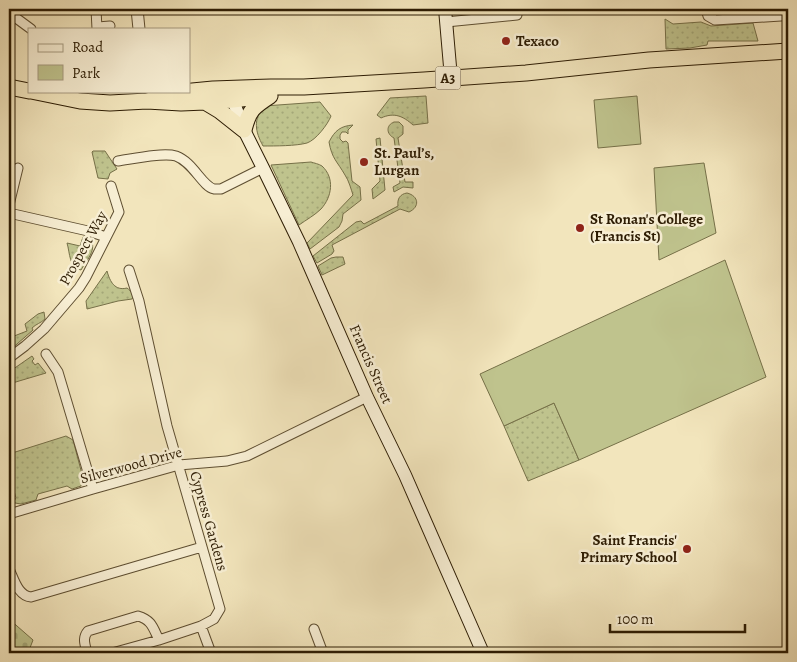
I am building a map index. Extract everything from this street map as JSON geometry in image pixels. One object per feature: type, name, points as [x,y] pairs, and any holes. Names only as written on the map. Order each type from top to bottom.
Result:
[{"type":"highway","name":"A3","points":[[144,98],[181,103],[205,102],[232,94],[272,87],[304,87],[451,78],[648,60],[788,51]]},
{"type":"highway","name":"A3","points":[[9,87],[28,91]]},
{"type":"highway","name":"A3","points":[[35,92],[80,101],[110,103],[182,92],[271,95],[304,87]]},
{"type":"highway","points":[[205,102],[244,130],[252,109],[271,95]]},
{"type":"main road","points":[[445,15],[451,78]]},
{"type":"main road","name":"Francis Street","points":[[232,94],[244,130],[299,242],[483,653]]},
{"type":"street","points":[[96,9],[97,28],[110,26]]},
{"type":"street","points":[[137,9],[138,28]]},
{"type":"street","points":[[706,9],[708,16],[715,20],[781,16],[788,10]]},
{"type":"street","points":[[9,14],[12,14],[30,28]]},
{"type":"street","points":[[445,15],[516,15]]},
{"type":"street","points":[[121,163],[152,156],[175,156],[184,160],[209,187],[215,189],[221,189],[264,168]]},
{"type":"street","points":[[9,205],[18,168]]},
{"type":"street","name":"Prospect Way","points":[[9,358],[44,329],[86,277],[119,212],[111,186]]},
{"type":"street","points":[[9,213],[106,237]]},
{"type":"street","name":"Cypress Gardens","points":[[129,270],[139,300],[167,426],[220,609],[214,619],[202,626]]},
{"type":"street","points":[[46,354],[58,372],[93,489]]},
{"type":"street","name":"Silverwood Drive","points":[[9,512],[179,465],[227,461],[248,456],[368,397]]},
{"type":"street","points":[[9,569],[22,594],[26,597],[31,597],[202,547]]},
{"type":"street","points":[[87,653],[84,642],[88,631],[138,616],[152,623],[159,640]]},
{"type":"street","points":[[112,653],[202,626],[211,653]]},
{"type":"street","points":[[314,629],[323,653]]},
{"type":"green space","points":[[665,19],[673,24],[701,22],[711,26],[753,23],[758,41],[708,41],[707,45],[666,49]]},
{"type":"green space","points":[[426,96],[428,123],[413,125],[406,119],[398,116],[390,115],[381,118],[377,115],[390,98]]},
{"type":"green space","points":[[637,96],[641,144],[598,148],[594,100]]},
{"type":"green space","points":[[320,102],[331,116],[314,139],[302,144],[263,146],[256,126],[260,111],[264,106]]},
{"type":"green space","points":[[394,122],[399,122],[403,126],[403,134],[398,138],[405,182],[413,182],[413,188],[403,187],[394,192],[393,187],[400,183],[394,138],[390,134],[388,127]]},
{"type":"green space","points":[[353,125],[348,130],[348,134],[342,132],[340,139],[348,143],[352,181],[360,187],[361,200],[343,214],[339,227],[310,249],[307,243],[353,195],[346,177],[333,156],[329,142],[339,129]]},
{"type":"green space","points":[[380,138],[385,190],[373,199],[372,189],[380,181],[376,139]]},
{"type":"green space","points":[[93,151],[105,151],[117,169],[110,173],[108,179],[98,178]]},
{"type":"green space","points":[[311,162],[321,165],[326,171],[331,188],[328,199],[321,209],[299,225],[271,165]]},
{"type":"green space","points":[[704,163],[716,233],[659,260],[654,168]]},
{"type":"green space","points":[[407,193],[416,199],[417,202],[413,210],[409,212],[400,209],[332,245],[334,251],[332,254],[317,263],[313,256],[356,222],[361,221],[364,224],[398,206],[399,197]]},
{"type":"green space","points":[[86,236],[93,248],[81,270],[77,269],[72,263],[67,243],[80,246],[83,237]]},
{"type":"green space","points":[[336,257],[343,257],[345,264],[322,275],[318,266]]},
{"type":"green space","points":[[725,260],[766,377],[579,460],[554,403],[504,426],[480,374]]},
{"type":"green space","points":[[107,271],[114,285],[123,289],[127,288],[132,293],[133,298],[87,309],[86,301]]},
{"type":"green space","points":[[44,312],[45,319],[32,328],[33,330],[9,351],[9,338],[27,331],[25,324],[38,314]]},
{"type":"green space","points":[[32,356],[34,359],[32,361],[35,365],[38,363],[46,373],[9,384],[9,372]]},
{"type":"green space","points":[[554,403],[579,460],[528,481],[504,426]]},
{"type":"green space","points":[[66,436],[73,440],[83,478],[81,486],[72,489],[67,486],[38,494],[36,500],[21,504],[15,503],[16,498],[9,473],[9,454]]},
{"type":"green space","points":[[9,619],[33,640],[28,653],[9,653]]},
{"type":"place","name":"Texaco","points":[[506,41]]},
{"type":"place","name":"St. Paul’s, Lurgan","points":[[364,162]]},
{"type":"place","name":"St Ronan's College (Francis St)","points":[[580,228]]},
{"type":"place","name":"Saint Francis' Primary School","points":[[687,549]]}]
